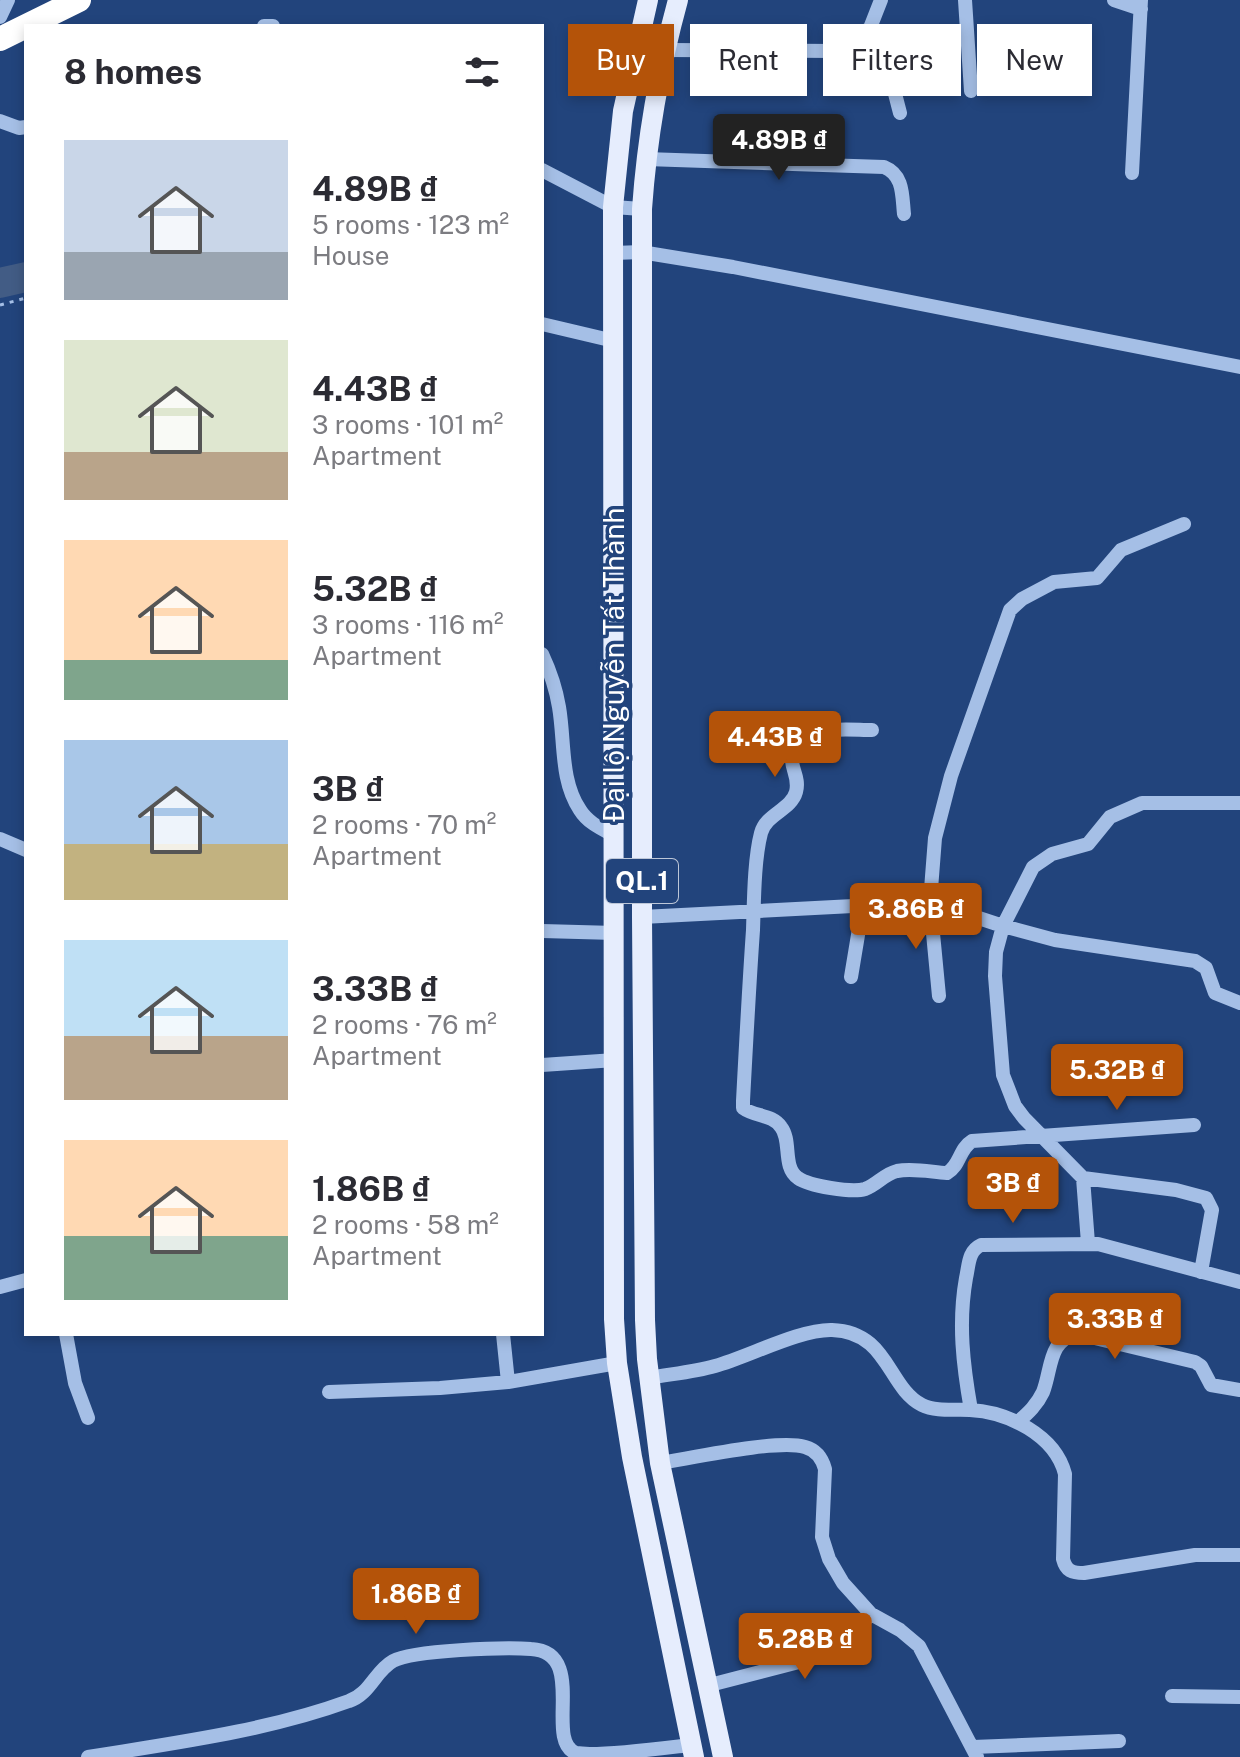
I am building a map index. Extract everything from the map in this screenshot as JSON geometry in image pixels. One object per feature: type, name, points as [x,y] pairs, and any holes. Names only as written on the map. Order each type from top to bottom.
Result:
[{"type":"highway","points":[[30,24],[79,0]]},
{"type":"highway","points":[[0,39],[24,27]]},
{"type":"main road","name":"Đại lộ Nguyễn Tất Thành","points":[[648,0],[623,111],[613,207],[614,1319],[617,1363],[632,1457],[692,1751]]},
{"type":"main road","name":"Đại lộ Nguyễn Tất Thành","points":[[672,24],[678,0]]},
{"type":"main road","name":"Đại lộ Nguyễn Tất Thành","points":[[657,96],[646,159],[641,252],[642,926],[648,1369],[660,1463],[723,1757]]},
{"type":"main road","points":[[615,933],[642,926]]},
{"type":"main road","points":[[617,1363],[648,1369]]},
{"type":"street","points":[[0,17],[8,0]]},
{"type":"street","points":[[872,24],[881,0]]},
{"type":"street","points":[[965,0],[971,91]]},
{"type":"street","points":[[1114,0],[1141,5],[1132,173]]},
{"type":"street","points":[[674,50],[823,51]]},
{"type":"street","points":[[896,96],[900,113]]},
{"type":"street","points":[[0,121],[24,130]]},
{"type":"street","points":[[646,159],[884,167],[892,170],[901,184],[904,214]]},
{"type":"street","points":[[544,171],[613,207],[642,209]]},
{"type":"street","points":[[614,253],[641,252],[733,267],[1240,367]]},
{"type":"street","points":[[544,324],[614,341]]},
{"type":"street","points":[[939,996],[930,902],[935,838],[942,809],[1010,610],[1022,599],[1054,582],[1097,578],[1121,550],[1184,524]]},
{"type":"street","points":[[544,660],[560,708],[567,777],[572,795],[581,812],[591,822],[615,836]]},
{"type":"street","points":[[872,730],[820,732],[795,749],[791,762],[797,787],[795,796],[769,820],[761,833],[743,1108],[775,1120],[780,1125],[794,1175],[816,1185],[856,1191],[895,1171],[947,1173],[953,1170],[961,1151],[972,1141],[1194,1125]]},
{"type":"street","points":[[1201,1272],[1212,1210],[1206,1198],[1176,1190],[1083,1178],[1015,1106],[1003,1075],[996,952],[1003,926],[1033,867],[1052,854],[1088,844],[1110,817],[1142,803],[1240,803]]},
{"type":"street","points":[[0,839],[24,849]]},
{"type":"street","points":[[642,926],[754,911],[930,902],[1055,940],[1195,961],[1206,968],[1215,993],[1240,1003]]},
{"type":"street","points":[[851,977],[863,905]]},
{"type":"street","points":[[544,931],[615,933]]},
{"type":"street","points":[[544,1065],[615,1060]]},
{"type":"street","points":[[1083,1178],[1088,1243]]},
{"type":"street","points":[[971,1410],[962,1360],[962,1300],[973,1251],[981,1245],[1088,1243],[1240,1282]]},
{"type":"street","points":[[0,1287],[24,1281]]},
{"type":"street","points":[[648,1369],[715,1366],[830,1330],[855,1335],[880,1354],[910,1396],[925,1407],[1002,1414],[1048,1444],[1062,1463],[1065,1474],[1063,1559],[1070,1571],[1084,1573],[1195,1555],[1240,1555]]},
{"type":"street","points":[[1018,1422],[1034,1408],[1043,1391],[1057,1345],[1071,1335],[1078,1334],[1195,1362],[1201,1366],[1211,1385],[1240,1390]]},
{"type":"street","points":[[66,1336],[72,1372],[88,1418]]},
{"type":"street","points":[[503,1336],[508,1382]]},
{"type":"street","points":[[329,1392],[508,1382],[617,1363]]},
{"type":"street","points":[[660,1463],[790,1444],[814,1451],[822,1459],[825,1469],[822,1537],[829,1559],[843,1583],[871,1614],[900,1630],[919,1646],[975,1752],[1119,1741]]},
{"type":"street","points":[[706,1686],[822,1656],[841,1644],[871,1614]]},
{"type":"street","points":[[88,1757],[227,1733],[348,1702],[366,1691],[384,1668],[404,1657],[458,1651],[533,1649],[548,1653],[559,1666],[563,1689],[564,1741],[574,1753],[592,1756],[692,1751]]},
{"type":"street","points":[[1172,1696],[1240,1697]]},
{"type":"path","points":[[0,305],[24,299]]},
{"type":"waterway","points":[[0,283],[24,277]]}]
